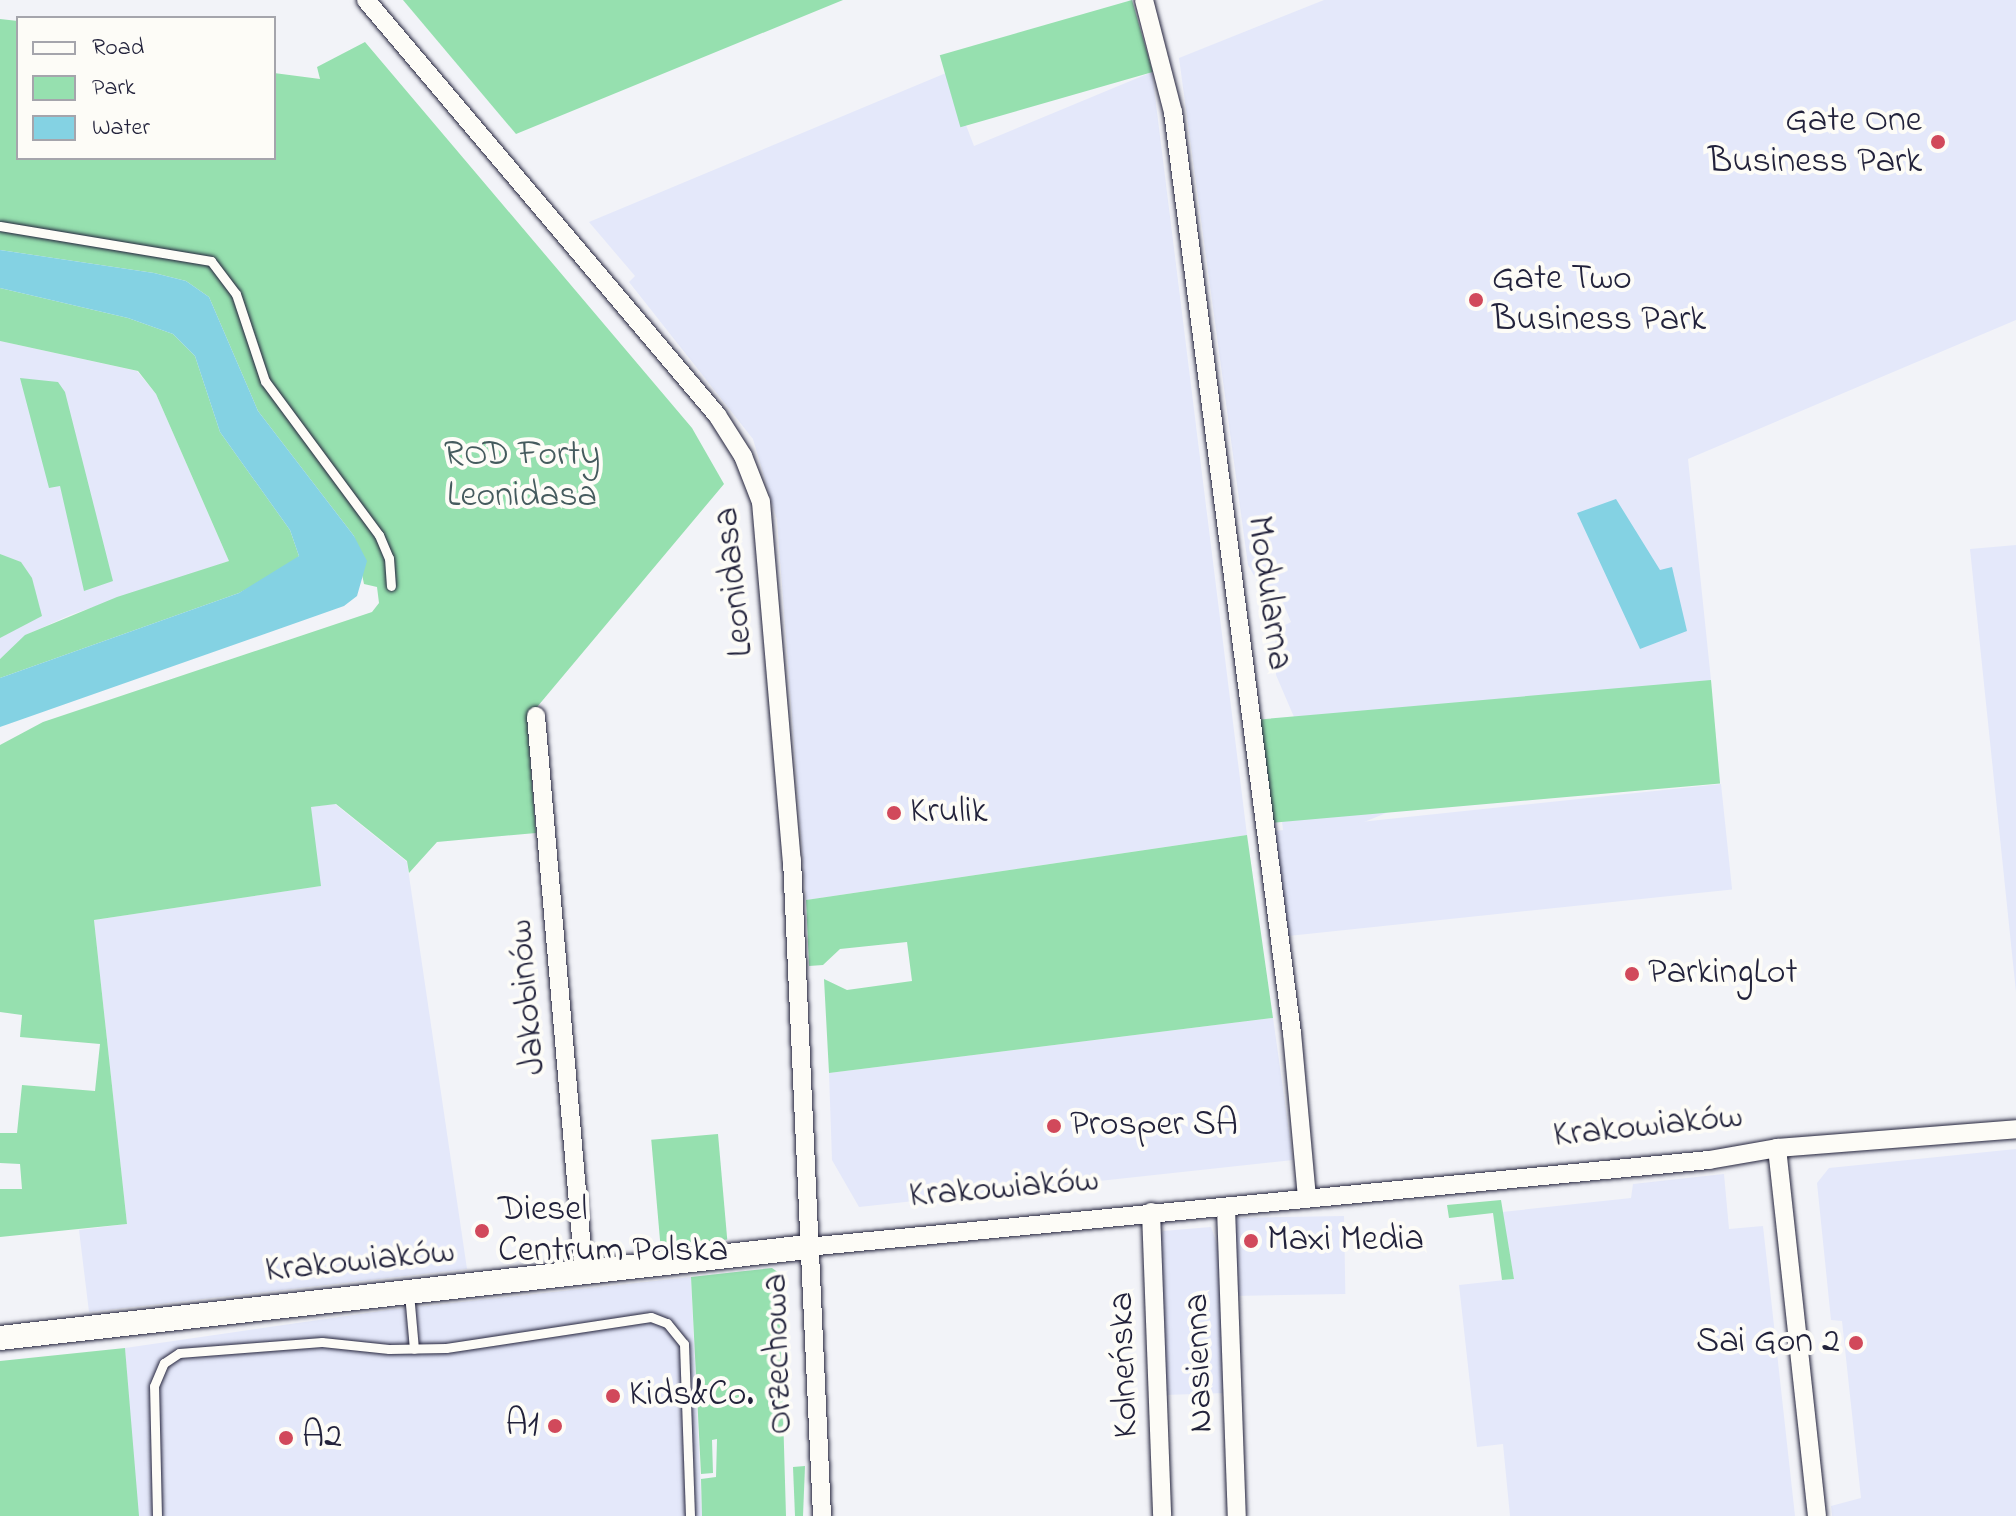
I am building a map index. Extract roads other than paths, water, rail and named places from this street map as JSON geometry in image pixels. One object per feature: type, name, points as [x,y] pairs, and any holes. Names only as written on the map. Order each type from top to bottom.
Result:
[{"type":"street","name":"Leonidasa","points":[[366,0],[689,381],[734,440],[756,486],[767,534],[791,844],[807,1247]]},
{"type":"street","name":"Modularna","points":[[1144,0],[1173,112],[1292,1033],[1307,1198]]},
{"type":"street","name":"Jakobinów","points":[[536,716],[584,1273]]},
{"type":"street","name":"Krakowiaków","points":[[0,1338],[807,1247],[1709,1160],[1777,1148],[2016,1129]]},
{"type":"street","points":[[1777,1148],[1817,1516]]},
{"type":"street","name":"Nasienna","points":[[1226,1208],[1237,1516]]},
{"type":"street","name":"Kolneńska","points":[[1151,1212],[1162,1516]]},
{"type":"street","name":"Orzechowa","points":[[807,1247],[816,1458],[822,1516]]},
{"type":"street","name":"Orzechowa","points":[[810,1516],[816,1458]]},
{"type":"lane","points":[[0,226],[211,261],[236,294],[265,381],[315,455],[379,535],[389,558],[391,586]]},
{"type":"lane","points":[[409,1293],[414,1349]]},
{"type":"lane","points":[[157,1516],[154,1386],[164,1363],[179,1353],[322,1342],[414,1349],[651,1317],[667,1323],[684,1344],[690,1516]]},
{"type":"water","points":[[0,250],[154,273],[186,281],[209,297],[258,411],[354,536],[367,561],[357,596],[344,606],[0,727],[0,678],[239,593],[299,556],[290,530],[220,432],[195,356],[173,334],[128,318],[0,288]]},
{"type":"water","points":[[1616,499],[1660,570],[1672,567],[1687,631],[1640,649],[1577,513]]},
{"type":"place","name":"Gate One Business Park","points":[[1938,142]]},
{"type":"place","name":"Gate Two Business Park","points":[[1476,300]]},
{"type":"place","name":"Krulik","points":[[894,813]]},
{"type":"place","name":"ParkingLot","points":[[1632,974]]},
{"type":"place","name":"Prosper SA","points":[[1054,1126]]},
{"type":"place","name":"Diesel Centrum Polska","points":[[482,1231]]},
{"type":"place","name":"Maxi Media","points":[[1251,1241]]},
{"type":"place","name":"Sai Gon 2","points":[[1856,1343]]},
{"type":"place","name":"Kids&Co.","points":[[613,1396]]},
{"type":"place","name":"A1","points":[[555,1426]]},
{"type":"place","name":"A2","points":[[286,1438]]},
{"type":"park label","name":"ROD Forty Leonidasa","points":[[522,476]]}]
